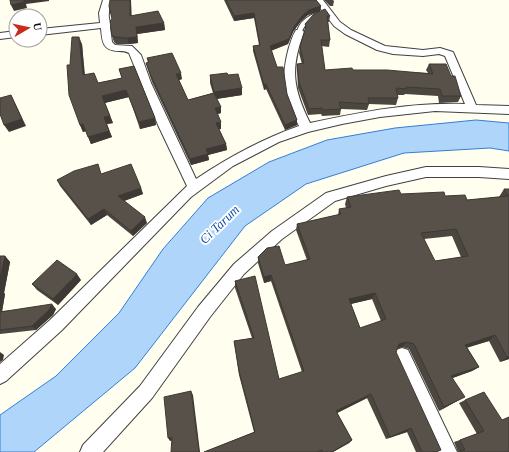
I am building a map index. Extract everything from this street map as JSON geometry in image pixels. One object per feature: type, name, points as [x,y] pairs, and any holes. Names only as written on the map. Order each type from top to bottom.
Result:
[{"type":"street","points":[[107,0],[104,13],[107,25],[107,43],[110,47],[114,48],[128,47],[137,57],[144,80],[174,151],[194,187]]},
{"type":"street","points":[[318,0],[327,9],[337,24],[348,32],[381,48],[393,51],[424,53],[440,51],[449,54],[472,108]]},
{"type":"street","points":[[48,31],[107,25]]},
{"type":"street","points":[[299,32],[289,67],[289,78],[294,102],[306,128]]},
{"type":"street","points":[[0,375],[56,325],[186,193],[229,163],[275,139],[306,128],[380,113],[435,107],[509,110]]},
{"type":"street","points":[[90,452],[146,392],[204,312],[239,269],[277,235],[331,197],[386,181],[426,172],[479,172],[509,174]]},
{"type":"street","points":[[402,356],[447,452]]},
{"type":"lane","points":[[299,32],[301,26],[308,18],[328,11]]},
{"type":"water","name":"Ci Tarum","points":[[476,120],[509,123],[509,151],[490,148],[404,153],[306,184],[245,226],[135,368],[34,452],[0,452],[0,415],[56,376],[119,313],[163,249],[208,198],[269,162],[327,140],[395,128]]},
{"type":"building","points":[[10,0],[24,0],[24,2],[11,5]]},
{"type":"building","points":[[110,0],[130,0],[130,16],[158,11],[164,23],[136,27],[137,37],[114,37],[112,36],[110,21],[112,19],[109,6]]},
{"type":"building","points":[[226,0],[316,0],[321,6],[309,10],[302,16],[294,27],[289,39],[270,46],[277,67],[283,67],[287,94],[297,120],[285,125],[266,84],[264,85],[253,46],[260,45],[254,13],[234,16]]},
{"type":"building","points":[[325,9],[330,16],[327,16],[330,40],[321,40],[325,70],[352,68],[353,70],[387,70],[433,74],[429,64],[446,64],[451,76],[455,76],[461,96],[442,96],[440,89],[406,87],[407,89],[396,88],[398,98],[368,98],[369,104],[339,102],[341,109],[309,109],[299,82],[297,64],[304,63],[300,47],[306,26],[305,24],[314,14]]},
{"type":"building","points":[[72,37],[79,37],[83,75],[94,73],[98,83],[122,78],[119,69],[134,66],[155,118],[139,122],[126,90],[102,96],[110,116],[104,117],[109,131],[88,137],[83,124],[80,125],[69,95],[67,65],[70,65]]},
{"type":"building","points":[[172,53],[181,73],[176,74],[188,100],[214,93],[221,107],[215,108],[221,122],[216,123],[226,144],[206,149],[208,154],[190,159],[146,63],[149,62],[147,58]]},
{"type":"building","points":[[227,73],[228,75],[238,74],[242,88],[214,92],[210,75]]},
{"type":"building","points":[[11,95],[22,119],[4,125],[0,114],[0,98]]},
{"type":"building","points":[[98,164],[101,174],[131,164],[141,188],[118,196],[145,217],[131,231],[104,209],[88,219],[57,180],[74,171]]},
{"type":"building","points":[[504,189],[509,189],[509,357],[507,357],[495,335],[465,345],[479,367],[451,376],[465,397],[444,407],[414,344],[407,342],[399,344],[396,352],[441,450],[436,452],[422,452],[411,428],[390,437],[371,394],[336,411],[352,440],[332,452],[322,452],[322,450],[317,452],[204,452],[255,432],[239,371],[234,341],[254,338],[235,281],[255,276],[279,379],[304,371],[271,275],[264,277],[258,257],[267,248],[279,246],[285,265],[310,259],[297,224],[341,214],[339,209],[351,207],[347,197],[399,190],[401,194],[444,192],[445,196],[465,195],[467,200],[508,196]],"holes":[[[456,229],[468,256],[435,261],[421,233]],[[375,293],[386,319],[360,328],[349,299]]]},
{"type":"building","points":[[0,256],[5,256],[0,279]]},
{"type":"building","points":[[57,260],[77,274],[53,299],[32,284]]},
{"type":"building","points":[[52,304],[49,310],[32,326],[0,330],[0,312]]},
{"type":"building","points":[[191,391],[199,452],[171,452],[172,437],[168,438],[164,397]]},
{"type":"building","points":[[484,392],[502,420],[509,417],[509,452],[460,451],[465,450],[460,440],[484,431],[465,400]]}]
